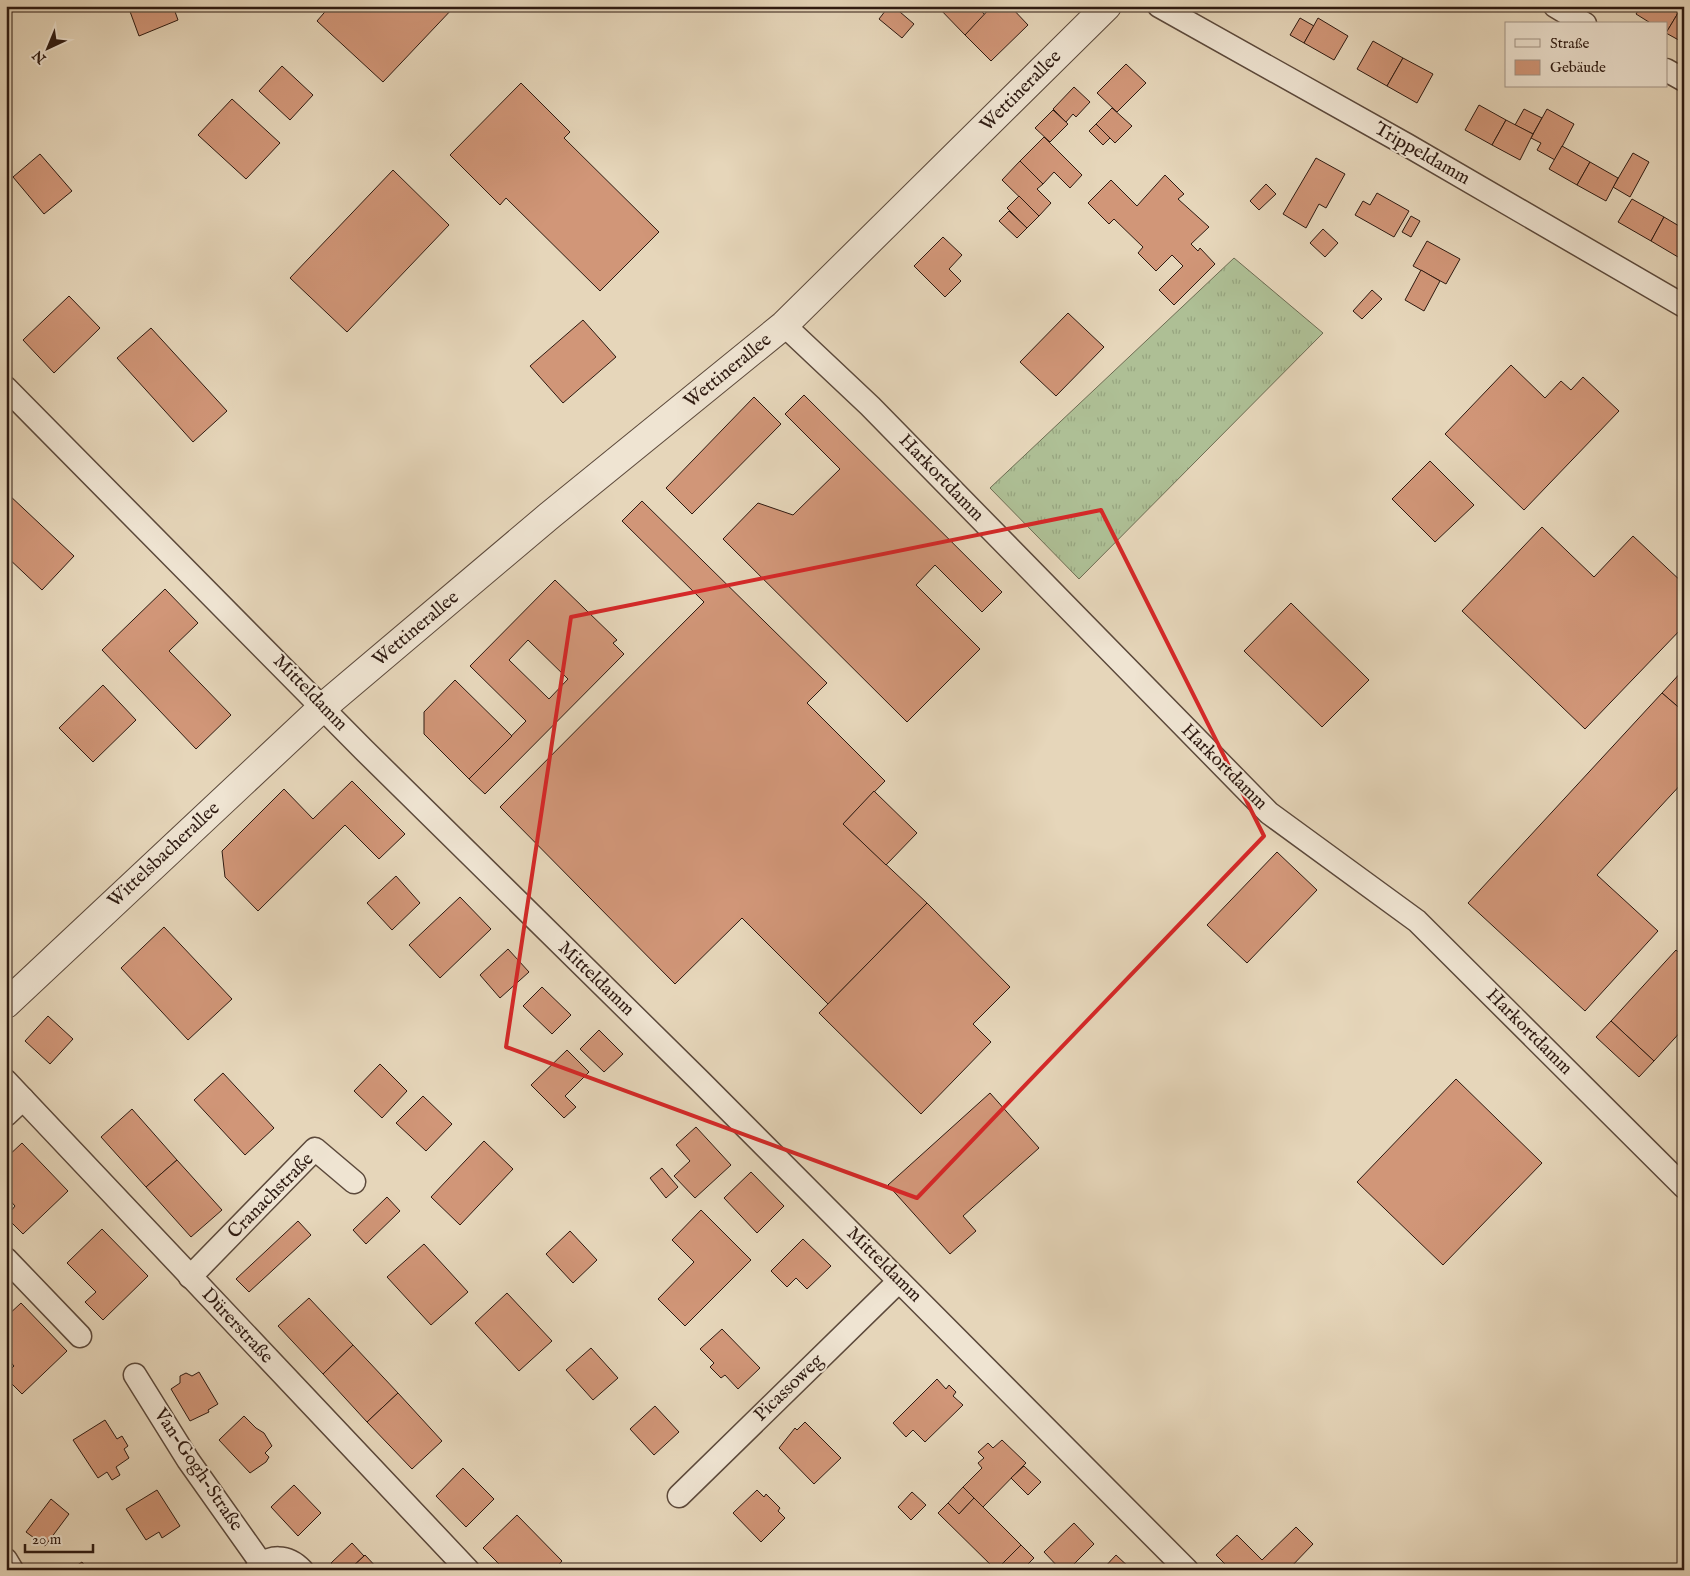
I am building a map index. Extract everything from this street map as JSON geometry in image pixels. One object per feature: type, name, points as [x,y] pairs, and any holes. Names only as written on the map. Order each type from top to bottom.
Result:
[{"type":"street","name":"Wettinerallee","points":[[323,707],[549,516],[784,325],[1107,6]]},
{"type":"street","name":"Trippeldamm","points":[[1159,6],[1407,145],[1684,306]]},
{"type":"street","points":[[1555,6],[1582,22]]},
{"type":"street","points":[[1668,71],[1684,80]]},
{"type":"street","name":"Harkortdamm","points":[[784,325],[870,406],[1269,813],[1417,920],[1684,1187]]},
{"type":"street","name":"Mitteldamm","points":[[6,388],[1187,1570]]},
{"type":"street","name":"Wittelsbacherallee","points":[[6,1004],[323,707]]},
{"type":"street","name":"Dürerstraße","points":[[6,1081],[468,1570]]},
{"type":"street","points":[[6,1115],[23,1099]]},
{"type":"street","name":"Cranachstraße","points":[[190,1277],[315,1149],[354,1182]]},
{"type":"street","points":[[8,1265],[80,1336]]},
{"type":"street","name":"Picassoweg","points":[[679,1496],[900,1281]]},
{"type":"street","name":"Van-Gogh-Straße","points":[[135,1375],[188,1460],[259,1567],[272,1558],[285,1558],[296,1563],[302,1570]]},
{"type":"street","points":[[6,1560],[12,1570]]},
{"type":"highlighted area","points":[[1101,510],[1264,836],[917,1198],[506,1047],[571,617]]},
{"type":"green space","points":[[1234,258],[1323,333],[1079,579],[990,488]]},
{"type":"building","points":[[128,6],[173,6],[178,20],[139,36]]},
{"type":"building","points":[[330,6],[455,6],[383,82],[317,21]]},
{"type":"building","points":[[889,6],[893,6],[914,24],[902,38],[879,19]]},
{"type":"building","points":[[937,6],[977,6],[985,15],[965,35]]},
{"type":"building","points":[[992,6],[1010,6],[1028,25],[991,61],[965,35]]},
{"type":"building","points":[[1641,6],[1679,6],[1681,8],[1668,30],[1668,22],[1649,22],[1636,14]]},
{"type":"building","points":[[1681,8],[1684,9],[1684,43],[1668,34],[1668,30]]},
{"type":"building","points":[[1300,18],[1314,26],[1304,43],[1290,35]]},
{"type":"building","points":[[1318,18],[1348,36],[1334,60],[1304,43]]},
{"type":"building","points":[[1373,41],[1403,58],[1387,86],[1357,69]]},
{"type":"building","points":[[1403,58],[1433,74],[1417,103],[1387,86]]},
{"type":"building","points":[[1126,64],[1146,83],[1117,112],[1097,93]]},
{"type":"building","points":[[282,66],[313,95],[290,120],[259,91]]},
{"type":"building","points":[[521,83],[570,132],[564,138],[659,232],[600,291],[506,198],[500,205],[450,155]]},
{"type":"building","points":[[1074,87],[1090,102],[1076,117],[1073,114],[1066,122],[1053,109]]},
{"type":"building","points":[[232,99],[280,143],[246,179],[198,135]]},
{"type":"building","points":[[1479,105],[1506,120],[1492,145],[1465,130]]},
{"type":"building","points":[[1112,108],[1132,126],[1115,143],[1096,124]]},
{"type":"building","points":[[1524,109],[1542,118],[1533,134],[1515,125]]},
{"type":"building","points":[[1547,109],[1574,124],[1555,160],[1537,150],[1541,143],[1531,138]]},
{"type":"building","points":[[1053,110],[1068,124],[1050,142],[1035,128]]},
{"type":"building","points":[[1506,120],[1533,134],[1520,160],[1492,145]]},
{"type":"building","points":[[1096,124],[1110,138],[1103,145],[1089,131]]},
{"type":"building","points":[[1044,137],[1082,175],[1070,188],[1054,172],[1043,184],[1020,161]]},
{"type":"building","points":[[1562,146],[1590,162],[1577,185],[1549,169]]},
{"type":"building","points":[[1633,153],[1649,162],[1630,197],[1613,187]]},
{"type":"building","points":[[40,154],[72,191],[44,214],[13,177]]},
{"type":"building","points":[[1316,158],[1345,174],[1326,208],[1319,204],[1306,228],[1283,214]]},
{"type":"building","points":[[1020,161],[1043,184],[1037,189],[1051,203],[1039,216],[1002,180]]},
{"type":"building","points":[[1590,162],[1618,178],[1606,201],[1577,185]]},
{"type":"building","points":[[393,170],[449,225],[347,332],[290,278]]},
{"type":"building","points":[[1165,175],[1184,194],[1178,199],[1209,227],[1191,244],[1198,251],[1200,248],[1215,264],[1174,305],[1159,290],[1183,266],[1172,255],[1156,271],[1138,253],[1143,247],[1114,219],[1109,224],[1088,203],[1111,180],[1137,206]]},
{"type":"building","points":[[1266,184],[1276,194],[1259,210],[1250,201]]},
{"type":"building","points":[[1377,193],[1409,211],[1394,237],[1355,215],[1363,201],[1370,205]]},
{"type":"building","points":[[1019,196],[1039,216],[1027,228],[1007,208]]},
{"type":"building","points":[[1632,199],[1664,217],[1651,241],[1618,222]]},
{"type":"building","points":[[1009,211],[1027,228],[1017,238],[999,221]]},
{"type":"building","points":[[1411,216],[1420,221],[1411,237],[1402,232]]},
{"type":"building","points":[[1664,217],[1684,229],[1684,248],[1678,257],[1651,241]]},
{"type":"building","points":[[1323,229],[1338,243],[1325,257],[1310,243]]},
{"type":"building","points":[[943,237],[962,255],[949,269],[961,281],[945,297],[914,266]]},
{"type":"building","points":[[1427,241],[1460,259],[1446,284],[1413,266]]},
{"type":"building","points":[[1421,270],[1440,281],[1424,311],[1405,300]]},
{"type":"building","points":[[1372,290],[1382,299],[1362,319],[1353,311]]},
{"type":"building","points":[[69,296],[100,328],[54,373],[23,340]]},
{"type":"building","points":[[1068,313],[1104,347],[1056,396],[1020,362]]},
{"type":"building","points":[[583,320],[616,357],[563,403],[530,366]]},
{"type":"building","points":[[151,328],[227,411],[193,442],[117,358]]},
{"type":"building","points":[[1511,365],[1545,398],[1561,381],[1571,390],[1583,377],[1619,411],[1524,510],[1445,434]]},
{"type":"building","points":[[804,395],[1002,592],[982,612],[935,565],[916,585],[980,649],[907,722],[723,539],[758,503],[793,515],[840,469],[785,414]]},
{"type":"building","points":[[754,397],[781,424],[692,514],[666,488]]},
{"type":"building","points":[[1430,461],[1474,505],[1435,542],[1392,499]]},
{"type":"building","points":[[8,494],[74,556],[42,590],[6,556],[6,496]]},
{"type":"building","points":[[642,501],[827,683],[807,703],[885,781],[843,824],[927,903],[828,1004],[742,918],[675,984],[500,807],[704,602],[622,521]]},
{"type":"building","points":[[1542,527],[1594,577],[1633,536],[1684,584],[1684,626],[1585,729],[1462,611]]},
{"type":"building","points":[[555,580],[617,640],[613,643],[624,654],[485,794],[469,779],[526,721],[470,666]],"holes":[[[528,640],[568,679],[549,699],[509,660]]]},
{"type":"building","points":[[165,589],[198,623],[169,651],[231,715],[196,749],[102,650]]},
{"type":"building","points":[[1291,603],[1369,680],[1322,727],[1244,651]]},
{"type":"building","points":[[1684,669],[1684,712],[1662,693]]},
{"type":"building","points":[[455,680],[512,736],[469,779],[424,734],[424,712]]},
{"type":"building","points":[[103,685],[136,720],[93,762],[59,728]]},
{"type":"building","points":[[1662,693],[1684,712],[1684,781],[1597,875],[1658,931],[1585,1011],[1468,903]]},
{"type":"building","points":[[352,781],[405,834],[379,859],[345,825],[258,911],[225,877],[222,851],[284,789],[313,819]]},
{"type":"building","points":[[874,791],[917,833],[886,865],[843,824]]},
{"type":"building","points":[[1277,852],[1317,890],[1247,963],[1207,925]]},
{"type":"building","points":[[396,876],[420,903],[392,930],[367,903]]},
{"type":"building","points":[[460,897],[491,929],[440,978],[409,945]]},
{"type":"building","points":[[927,903],[1010,987],[973,1024],[991,1042],[921,1114],[819,1013]]},
{"type":"building","points":[[164,927],[232,999],[188,1040],[121,968]]},
{"type":"building","points":[[508,949],[529,972],[500,998],[480,975]]},
{"type":"building","points":[[1676,950],[1684,957],[1684,1028],[1654,1061],[1611,1021]]},
{"type":"building","points":[[542,987],[571,1015],[552,1034],[523,1006]]},
{"type":"building","points":[[48,1016],[73,1039],[50,1064],[25,1041]]},
{"type":"building","points":[[1611,1021],[1654,1061],[1639,1077],[1596,1037]]},
{"type":"building","points":[[599,1030],[623,1054],[604,1072],[580,1049]]},
{"type":"building","points":[[567,1050],[589,1072],[565,1096],[576,1107],[564,1118],[531,1085]]},
{"type":"building","points":[[380,1064],[407,1091],[382,1118],[354,1091]]},
{"type":"building","points":[[223,1073],[274,1128],[245,1155],[194,1100]]},
{"type":"building","points":[[1456,1079],[1542,1163],[1443,1265],[1357,1182]]},
{"type":"building","points":[[990,1093],[1039,1148],[963,1216],[976,1231],[950,1254],[888,1185]]},
{"type":"building","points":[[423,1096],[452,1124],[426,1151],[396,1123]]},
{"type":"building","points":[[132,1109],[177,1160],[146,1187],[101,1137]]},
{"type":"building","points":[[696,1127],[731,1165],[695,1198],[674,1176],[690,1161],[676,1145]]},
{"type":"building","points":[[484,1141],[513,1169],[460,1225],[431,1197]]},
{"type":"building","points":[[22,1143],[68,1191],[23,1234],[6,1217],[15,1206],[6,1196],[6,1158]]},
{"type":"building","points":[[177,1160],[222,1210],[191,1237],[146,1187]]},
{"type":"building","points":[[662,1168],[678,1187],[666,1198],[650,1178]]},
{"type":"building","points":[[751,1172],[784,1206],[757,1233],[724,1198]]},
{"type":"building","points":[[387,1197],[400,1211],[366,1244],[353,1230]]},
{"type":"building","points":[[701,1210],[751,1260],[685,1326],[658,1299],[694,1262],[672,1240]]},
{"type":"building","points":[[298,1221],[311,1235],[249,1292],[236,1279]]},
{"type":"building","points":[[102,1229],[148,1276],[103,1320],[85,1302],[96,1292],[67,1263]]},
{"type":"building","points":[[570,1231],[597,1260],[573,1283],[546,1254]]},
{"type":"building","points":[[803,1239],[831,1266],[807,1289],[796,1278],[787,1287],[771,1271]]},
{"type":"building","points":[[424,1244],[468,1292],[431,1325],[387,1277]]},
{"type":"building","points":[[507,1293],[552,1341],[519,1371],[475,1323]]},
{"type":"building","points":[[309,1298],[353,1345],[323,1374],[278,1326]]},
{"type":"building","points":[[21,1303],[67,1351],[22,1394],[6,1378],[6,1374],[14,1366],[6,1357],[6,1317]]},
{"type":"building","points":[[722,1329],[760,1368],[738,1389],[725,1375],[721,1378],[710,1367],[714,1363],[700,1349]]},
{"type":"building","points":[[353,1345],[398,1393],[367,1422],[323,1374]]},
{"type":"building","points":[[591,1348],[618,1378],[593,1400],[566,1370]]},
{"type":"building","points":[[199,1372],[218,1404],[208,1410],[209,1412],[190,1421],[171,1389],[180,1383],[180,1376],[186,1373],[192,1376]]},
{"type":"building","points":[[937,1379],[946,1389],[949,1385],[956,1392],[953,1396],[963,1405],[925,1442],[913,1430],[906,1437],[893,1423]]},
{"type":"building","points":[[398,1393],[442,1441],[412,1469],[367,1422]]},
{"type":"building","points":[[655,1406],[679,1432],[654,1455],[630,1429]]},
{"type":"building","points":[[244,1416],[264,1433],[272,1446],[265,1453],[269,1457],[266,1462],[250,1473],[219,1440]]},
{"type":"building","points":[[105,1420],[117,1439],[122,1436],[128,1446],[124,1449],[129,1458],[116,1467],[120,1475],[112,1480],[107,1472],[98,1478],[73,1440]]},
{"type":"building","points":[[805,1422],[841,1458],[814,1484],[779,1448],[795,1428],[797,1430]]},
{"type":"building","points":[[1002,1440],[1026,1463],[983,1507],[963,1487],[982,1468],[978,1463],[984,1458],[978,1452],[988,1443],[993,1448]]},
{"type":"building","points":[[1024,1466],[1041,1482],[1028,1495],[1011,1478]]},
{"type":"building","points":[[463,1468],[494,1499],[466,1527],[436,1496]]},
{"type":"building","points":[[294,1485],[321,1513],[298,1536],[271,1507]]},
{"type":"building","points":[[963,1487],[974,1498],[959,1514],[948,1503]]},
{"type":"building","points":[[157,1490],[180,1526],[162,1538],[159,1532],[146,1540],[126,1509]]},
{"type":"building","points":[[757,1490],[764,1497],[766,1494],[780,1508],[778,1511],[785,1518],[761,1542],[733,1513]]},
{"type":"building","points":[[912,1492],[926,1505],[911,1520],[898,1507]]},
{"type":"building","points":[[974,1498],[1021,1545],[996,1570],[938,1513],[948,1503],[959,1514]]},
{"type":"building","points":[[51,1499],[69,1514],[45,1546],[26,1532]]},
{"type":"building","points":[[517,1515],[562,1561],[554,1570],[505,1570],[483,1548]]},
{"type":"building","points":[[1074,1523],[1094,1544],[1068,1570],[1061,1570],[1044,1552]]},
{"type":"building","points":[[1296,1527],[1313,1544],[1288,1570],[1231,1570],[1216,1555],[1237,1535],[1262,1560]]},
{"type":"building","points":[[352,1543],[364,1556],[349,1570],[336,1570],[331,1563]]},
{"type":"building","points":[[1021,1545],[1034,1558],[1022,1570],[996,1570]]},
{"type":"building","points":[[1116,1555],[1132,1570],[1102,1570]]},
{"type":"building","points":[[364,1556],[379,1570],[349,1570]]},
{"type":"building","points":[[82,1562],[88,1570],[70,1570]]}]
